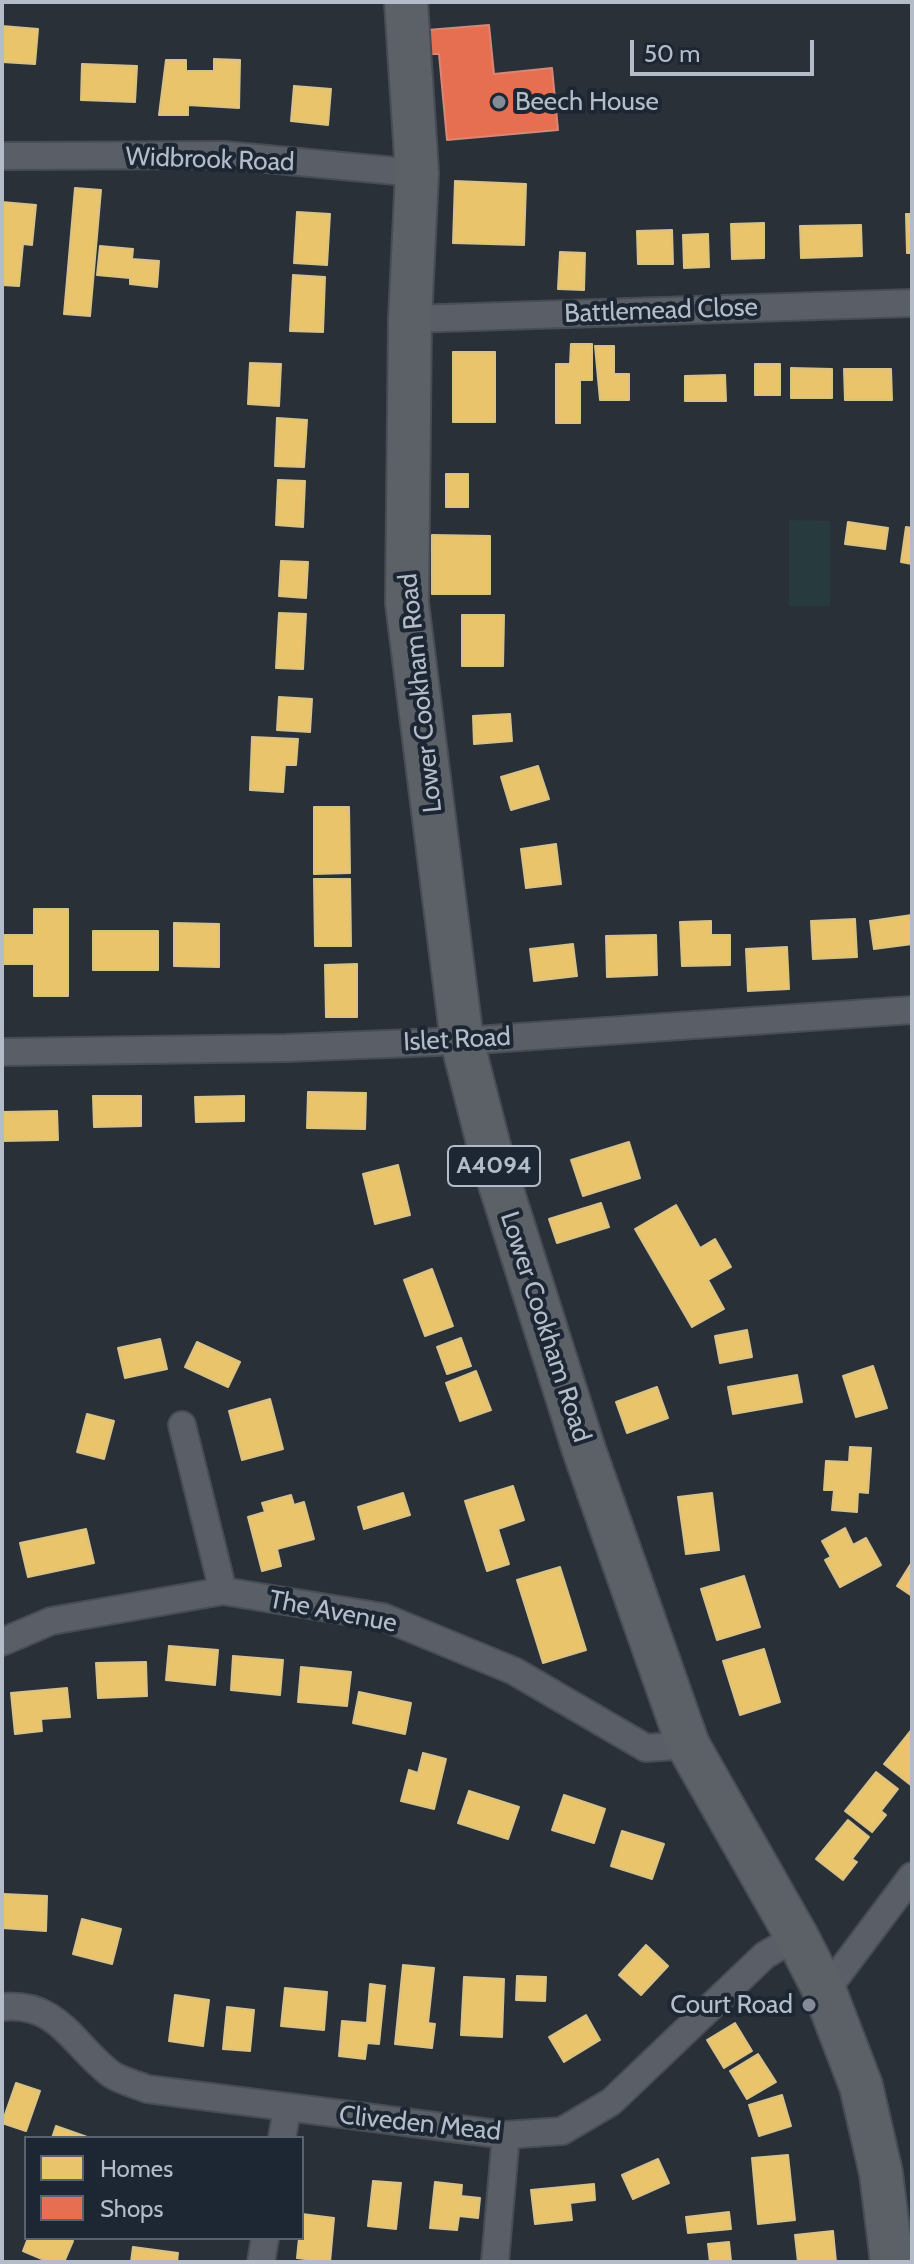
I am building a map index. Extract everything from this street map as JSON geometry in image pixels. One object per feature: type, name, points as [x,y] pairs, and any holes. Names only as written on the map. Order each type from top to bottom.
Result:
[{"type":"main road","name":"Lower Cookham Road","points":[[406,2],[417,173],[410,319],[407,603],[462,1041],[493,1162],[584,1450],[688,1745],[825,1992],[861,2086],[881,2173],[892,2262]]},
{"type":"street","name":"Widbrook Road","points":[[2,156],[224,155],[417,173]]},
{"type":"street","name":"Battlemead Close","points":[[410,319],[912,303]]},
{"type":"street","name":"Islet Road","points":[[2,1052],[286,1048],[462,1041],[912,1010]]},
{"type":"street","points":[[182,1425],[223,1591]]},
{"type":"street","name":"The Avenue","points":[[2,1642],[51,1621],[223,1591],[383,1617],[514,1671],[646,1748],[688,1745]]},
{"type":"street","points":[[825,1992],[912,1876]]},
{"type":"street","name":"Cliveden Mead","points":[[2,2007],[20,2005],[52,2016],[113,2075],[147,2089],[506,2135],[562,2131],[611,2102],[765,1955],[797,1937]]},
{"type":"street","points":[[282,2136],[287,2109]]},
{"type":"street","points":[[495,2262],[506,2135]]},
{"type":"street","points":[[261,2262],[265,2240]]},
{"type":"green space","points":[[789,520],[830,521],[830,606],[789,606]]},
{"type":"building: Homes","points":[[2,26],[38,29],[35,64],[2,62]]},
{"type":"building: Homes","points":[[214,59],[240,60],[239,108],[188,105],[188,115],[159,115],[166,60],[186,60],[186,71],[214,71]]},
{"type":"building: Homes","points":[[82,64],[137,66],[135,102],[81,100]]},
{"type":"building: Homes","points":[[294,86],[331,89],[328,125],[291,121]]},
{"type":"building: Homes","points":[[455,181],[526,184],[524,245],[453,243]]},
{"type":"building: Homes","points":[[75,188],[101,190],[90,316],[64,314]]},
{"type":"building: Homes","points":[[2,202],[36,205],[32,245],[23,244],[19,286],[2,285]]},
{"type":"building: Homes","points":[[297,212],[330,214],[327,265],[294,263]]},
{"type":"building: Homes","points":[[906,214],[912,214],[912,253],[907,253]]},
{"type":"building: Homes","points":[[764,223],[764,258],[732,259],[731,224]]},
{"type":"building: Homes","points":[[861,225],[862,256],[801,258],[800,226]]},
{"type":"building: Homes","points":[[672,230],[673,264],[638,264],[637,231]]},
{"type":"building: Homes","points":[[708,234],[709,267],[684,268],[683,235]]},
{"type":"building: Homes","points":[[100,246],[133,249],[132,259],[159,261],[157,287],[130,284],[130,278],[97,275]]},
{"type":"building: Homes","points":[[560,252],[585,253],[584,290],[558,289]]},
{"type":"building: Homes","points":[[293,275],[325,277],[323,332],[290,331]]},
{"type":"building: Homes","points":[[571,344],[592,344],[592,380],[580,380],[580,423],[556,423],[556,364],[570,364]]},
{"type":"building: Homes","points":[[595,346],[614,346],[614,374],[629,374],[629,400],[600,400]]},
{"type":"building: Homes","points":[[453,352],[495,352],[495,422],[453,422]]},
{"type":"building: Homes","points":[[250,363],[281,364],[279,406],[248,404]]},
{"type":"building: Homes","points":[[755,364],[780,364],[780,395],[755,395]]},
{"type":"building: Homes","points":[[791,368],[832,369],[832,398],[791,398]]},
{"type":"building: Homes","points":[[844,369],[891,369],[892,400],[845,400]]},
{"type":"building: Homes","points":[[725,375],[726,401],[685,401],[685,376]]},
{"type":"building: Homes","points":[[277,418],[307,420],[304,467],[275,466]]},
{"type":"building: Homes","points":[[446,474],[468,474],[468,507],[446,507]]},
{"type":"building: Homes","points":[[278,480],[305,481],[303,527],[276,525]]},
{"type":"building: Homes","points":[[848,522],[888,528],[885,549],[845,544]]},
{"type":"building: Homes","points":[[906,527],[912,528],[912,564],[901,562]]},
{"type":"building: Homes","points":[[432,535],[490,536],[490,594],[432,594]]},
{"type":"building: Homes","points":[[281,561],[308,562],[306,598],[279,596]]},
{"type":"building: Homes","points":[[279,613],[306,614],[303,669],[276,668]]},
{"type":"building: Homes","points":[[462,615],[504,615],[503,666],[462,666]]},
{"type":"building: Homes","points":[[279,697],[312,699],[310,732],[277,730]]},
{"type":"building: Homes","points":[[510,714],[512,741],[474,744],[473,716]]},
{"type":"building: Homes","points":[[252,737],[298,739],[296,765],[285,765],[283,792],[250,790]]},
{"type":"building: Homes","points":[[538,766],[549,799],[511,810],[501,777]]},
{"type":"building: Homes","points":[[314,807],[349,807],[350,873],[314,874]]},
{"type":"building: Homes","points":[[556,844],[561,884],[526,888],[521,849]]},
{"type":"building: Homes","points":[[314,879],[350,879],[351,946],[315,946]]},
{"type":"building: Homes","points":[[34,909],[68,909],[68,996],[34,996],[34,964],[2,964],[2,935],[34,935]]},
{"type":"building: Homes","points":[[912,915],[912,944],[874,949],[870,921]]},
{"type":"building: Homes","points":[[855,919],[857,957],[813,959],[811,921]]},
{"type":"building: Homes","points":[[711,921],[711,935],[730,935],[730,965],[682,966],[680,922]]},
{"type":"building: Homes","points":[[174,923],[219,924],[219,967],[174,966]]},
{"type":"building: Homes","points":[[93,931],[158,931],[158,970],[93,970]]},
{"type":"building: Homes","points":[[656,935],[657,975],[607,977],[606,936]]},
{"type":"building: Homes","points":[[573,944],[577,976],[534,981],[530,949]]},
{"type":"building: Homes","points":[[787,947],[789,989],[748,991],[746,949]]},
{"type":"building: Homes","points":[[357,964],[357,1017],[326,1017],[325,965]]},
{"type":"building: Homes","points":[[308,1092],[366,1093],[365,1129],[307,1128]]},
{"type":"building: Homes","points":[[93,1096],[141,1096],[141,1126],[94,1127]]},
{"type":"building: Homes","points":[[244,1096],[244,1121],[196,1122],[195,1097]]},
{"type":"building: Homes","points":[[57,1111],[58,1140],[2,1141],[2,1112]]},
{"type":"building: Homes","points":[[629,1142],[640,1178],[583,1196],[571,1160]]},
{"type":"building: Homes","points":[[398,1165],[410,1215],[375,1224],[363,1174]]},
{"type":"building: Homes","points":[[601,1203],[609,1227],[557,1243],[549,1219]]},
{"type":"building: Homes","points":[[676,1205],[700,1248],[715,1239],[731,1267],[708,1280],[724,1309],[692,1327],[635,1229]]},
{"type":"building: Homes","points":[[432,1269],[453,1326],[425,1336],[404,1280]]},
{"type":"building: Homes","points":[[747,1330],[752,1357],[720,1363],[715,1336]]},
{"type":"building: Homes","points":[[461,1338],[471,1366],[447,1374],[437,1347]]},
{"type":"building: Homes","points":[[160,1339],[167,1369],[125,1378],[118,1348]]},
{"type":"building: Homes","points":[[197,1342],[240,1362],[228,1387],[185,1367]]},
{"type":"building: Homes","points":[[873,1366],[887,1408],[856,1417],[843,1376]]},
{"type":"building: Homes","points":[[476,1371],[491,1410],[460,1421],[446,1383]]},
{"type":"building: Homes","points":[[797,1375],[802,1402],[733,1414],[728,1387]]},
{"type":"building: Homes","points":[[657,1387],[668,1418],[627,1433],[616,1402]]},
{"type":"building: Homes","points":[[270,1399],[283,1449],[242,1460],[229,1411]]},
{"type":"building: Homes","points":[[87,1414],[114,1421],[104,1459],[77,1452]]},
{"type":"building: Homes","points":[[850,1447],[871,1448],[868,1493],[858,1492],[857,1512],[832,1510],[834,1490],[824,1490],[826,1461],[849,1462]]},
{"type":"building: Homes","points":[[513,1486],[524,1520],[498,1529],[509,1564],[487,1571],[465,1501]]},
{"type":"building: Homes","points":[[403,1493],[410,1515],[364,1529],[358,1507]]},
{"type":"building: Homes","points":[[712,1493],[719,1550],[686,1554],[678,1497]]},
{"type":"building: Homes","points":[[291,1495],[294,1505],[304,1502],[314,1539],[277,1549],[281,1566],[262,1571],[248,1517],[265,1512],[262,1503]]},
{"type":"building: Homes","points":[[845,1528],[853,1545],[866,1538],[881,1565],[840,1587],[825,1560],[831,1557],[822,1541]]},
{"type":"building: Homes","points":[[86,1529],[94,1563],[28,1577],[20,1543]]},
{"type":"building: Homes","points":[[912,1562],[912,1596],[897,1586]]},
{"type":"building: Homes","points":[[560,1567],[586,1650],[543,1663],[517,1580]]},
{"type":"building: Homes","points":[[744,1576],[760,1627],[717,1640],[701,1589]]},
{"type":"building: Homes","points":[[169,1646],[218,1650],[215,1685],[166,1680]]},
{"type":"building: Homes","points":[[764,1649],[780,1702],[740,1715],[723,1661]]},
{"type":"building: Homes","points":[[233,1656],[283,1660],[280,1695],[231,1690]]},
{"type":"building: Homes","points":[[146,1662],[147,1696],[98,1698],[96,1663]]},
{"type":"building: Homes","points":[[301,1667],[351,1672],[347,1706],[298,1702]]},
{"type":"building: Homes","points":[[67,1688],[70,1717],[41,1719],[42,1731],[15,1734],[11,1693]]},
{"type":"building: Homes","points":[[359,1692],[411,1703],[405,1734],[353,1723]]},
{"type":"building: Homes","points":[[912,1729],[912,1786],[884,1764]]},
{"type":"building: Homes","points":[[423,1753],[446,1759],[434,1809],[401,1801],[409,1770],[418,1773]]},
{"type":"building: Homes","points":[[876,1772],[898,1789],[881,1811],[886,1815],[872,1832],[845,1811]]},
{"type":"building: Homes","points":[[469,1791],[519,1807],[508,1839],[458,1823]]},
{"type":"building: Homes","points":[[564,1795],[605,1809],[594,1843],[552,1830]]},
{"type":"building: Homes","points":[[848,1820],[869,1837],[852,1859],[857,1862],[843,1880],[816,1859]]},
{"type":"building: Homes","points":[[622,1831],[664,1844],[652,1879],[611,1866]]},
{"type":"building: Homes","points":[[3,1894],[47,1896],[46,1931],[2,1928]]},
{"type":"building: Homes","points":[[82,1919],[121,1929],[112,1964],[73,1954]]},
{"type":"building: Homes","points":[[646,1945],[668,1966],[641,1995],[619,1975]]},
{"type":"building: Homes","points":[[403,1965],[434,1968],[428,2023],[435,2024],[432,2048],[395,2044]]},
{"type":"building: Homes","points":[[517,1976],[546,1977],[545,2001],[516,2000]]},
{"type":"building: Homes","points":[[464,1977],[504,1979],[502,2037],[461,2035]]},
{"type":"building: Homes","points":[[370,1984],[385,1986],[379,2044],[367,2043],[365,2059],[339,2056],[342,2021],[367,2023]]},
{"type":"building: Homes","points":[[285,1988],[327,1992],[324,2030],[281,2026]]},
{"type":"building: Homes","points":[[175,1995],[209,2000],[203,2046],[169,2041]]},
{"type":"building: Homes","points":[[227,2007],[254,2010],[250,2051],[223,2049]]},
{"type":"building: Homes","points":[[586,2015],[600,2040],[564,2062],[549,2037]]},
{"type":"building: Homes","points":[[735,2023],[752,2051],[724,2068],[707,2040]]},
{"type":"building: Homes","points":[[758,2054],[776,2082],[747,2099],[730,2071]]},
{"type":"building: Homes","points":[[16,2083],[40,2091],[26,2131],[2,2123]]},
{"type":"building: Homes","points":[[782,2095],[791,2126],[759,2136],[749,2105]]},
{"type":"building: Homes","points":[[56,2126],[84,2136],[53,2136]]},
{"type":"building: Homes","points":[[788,2155],[795,2220],[758,2224],[752,2158]]},
{"type":"building: Homes","points":[[658,2159],[669,2183],[633,2199],[622,2175]]},
{"type":"building: Homes","points":[[373,2181],[401,2183],[396,2229],[368,2226]]},
{"type":"building: Homes","points":[[435,2182],[462,2185],[461,2196],[480,2198],[478,2218],[459,2216],[457,2230],[430,2228]]},
{"type":"building: Homes","points":[[594,2184],[595,2200],[570,2203],[572,2220],[535,2224],[531,2190]]},
{"type":"building: Homes","points":[[729,2212],[731,2229],[688,2233],[686,2217]]},
{"type":"building: Homes","points":[[304,2214],[334,2218],[330,2262],[297,2258],[299,2240],[304,2240]]},
{"type":"building: Homes","points":[[833,2231],[836,2262],[798,2262],[795,2235]]},
{"type":"building: Homes","points":[[27,2240],[73,2241],[64,2262],[49,2262],[23,2251]]},
{"type":"building: Homes","points":[[729,2242],[731,2261],[710,2262],[708,2244]]},
{"type":"building: Homes","points":[[133,2247],[178,2253],[177,2262],[131,2262]]},
{"type":"building: Shops","name":"Beech House","points":[[489,25],[494,74],[552,68],[558,130],[447,140],[439,54],[429,54],[427,30]]},
{"type":"place","name":"Beech House","points":[[499,102]]},
{"type":"place","name":"Court Road","points":[[809,2005]]}]
